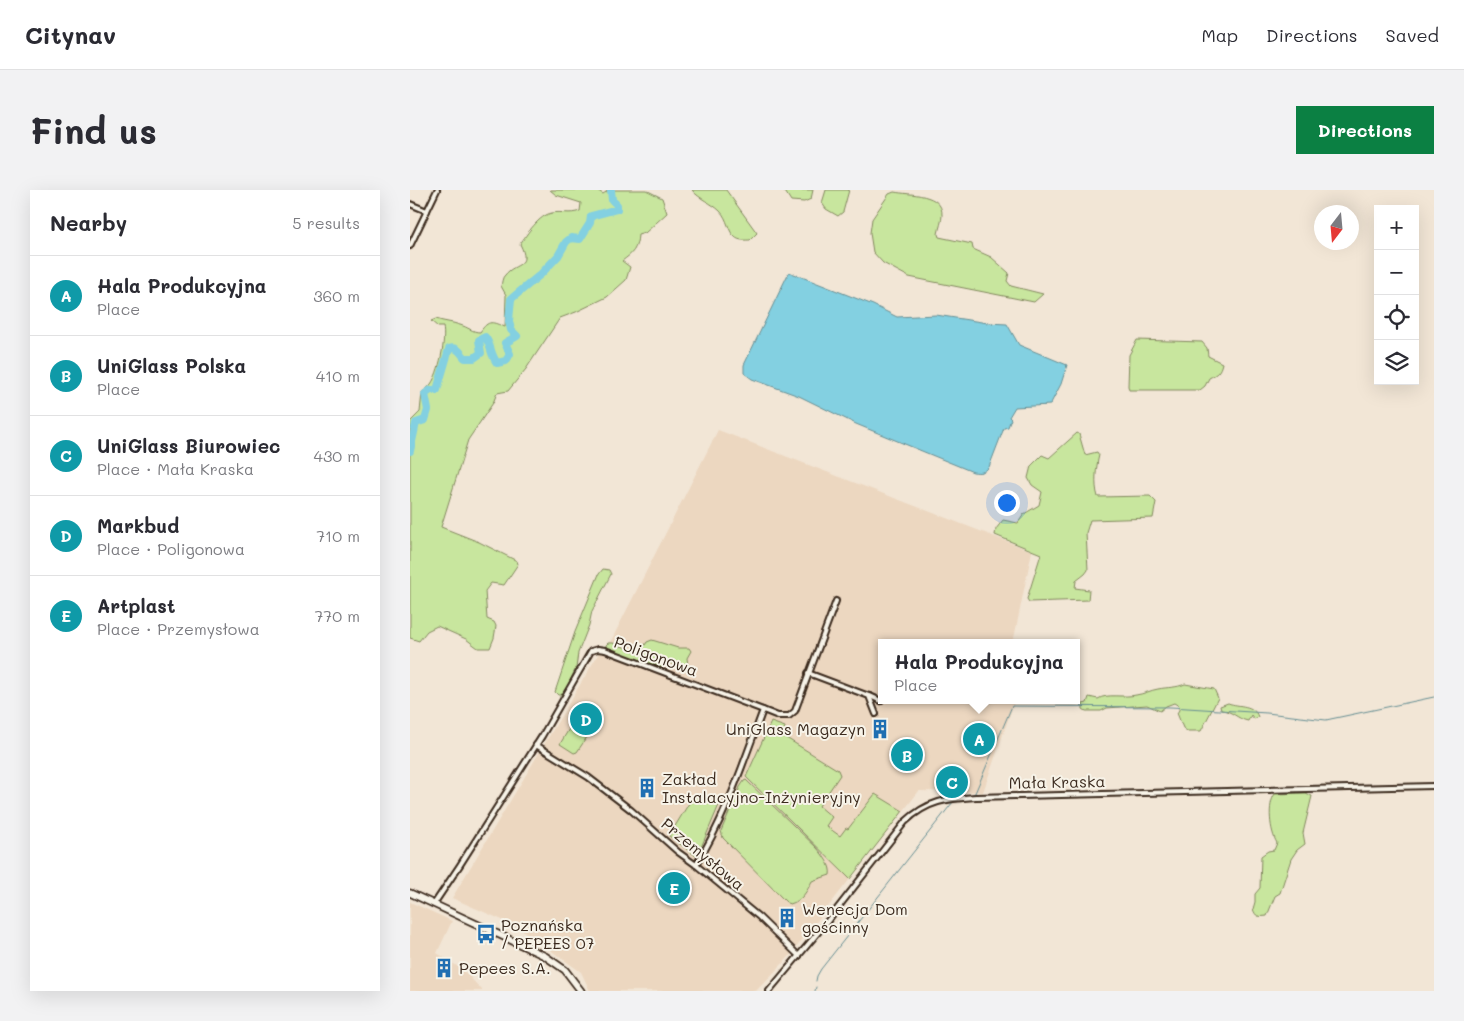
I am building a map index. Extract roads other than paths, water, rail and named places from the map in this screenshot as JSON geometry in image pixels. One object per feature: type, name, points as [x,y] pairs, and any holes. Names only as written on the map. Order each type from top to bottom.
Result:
[{"type":"main road","points":[[410,893],[545,956],[568,973],[581,991]]},
{"type":"street","points":[[410,246],[437,190]]},
{"type":"street","points":[[410,204],[427,211]]},
{"type":"street","name":"Poligonowa","points":[[434,904],[536,745],[591,652],[598,649],[622,656],[784,717],[792,714],[836,601]]},
{"type":"street","points":[[808,673],[878,700]]},
{"type":"street","points":[[869,696],[876,714]]},
{"type":"street","points":[[696,865],[707,848],[720,818],[763,710]]},
{"type":"street","name":"Przemysłowa","points":[[536,745],[599,785],[631,810],[678,852],[766,923],[799,956]]},
{"type":"street","name":"Mała Kraska","points":[[769,991],[905,822],[925,806],[940,801],[976,797],[1434,786]]},
{"type":"water","points":[[789,272],[873,305],[897,317],[936,315],[1007,324],[1019,345],[1067,365],[1061,384],[1050,405],[1015,407],[1009,417],[1011,419],[1008,427],[1004,428],[989,467],[982,472],[973,472],[856,424],[799,396],[752,379],[744,373],[744,365]]},
{"type":"waterway","points":[[410,451],[416,423],[425,420],[428,410],[425,394],[431,390],[437,390],[449,349],[456,349],[465,358],[474,358],[481,353],[479,340],[485,337],[497,363],[506,361],[510,354],[505,343],[517,336],[511,330],[509,321],[511,299],[541,274],[558,256],[566,242],[571,238],[580,239],[590,223],[591,216],[617,209],[617,205],[612,200],[611,190]]},
{"type":"waterway","points":[[970,795],[975,793],[1012,706],[1171,707],[1267,713],[1326,720],[1434,697]]},
{"type":"waterway","points":[[816,981],[821,969],[953,802]]},
{"type":"waterway","points":[[815,991],[816,987]]},
{"type":"place","name":"Markbud","points":[[586,719]]},
{"type":"place","name":"UniGlass Magazyn","points":[[880,729]]},
{"type":"place","name":"Hala Produkcyjna","points":[[979,739]]},
{"type":"place","name":"UniGlass Polska","points":[[907,755]]},
{"type":"place","name":"UniGlass Biurowiec","points":[[952,782]]},
{"type":"place","name":"Zakład Instalacyjno-Inżynieryjny","points":[[647,788]]},
{"type":"place","name":"Artplast","points":[[674,888]]},
{"type":"place","name":"Wenecja Dom gościnny","points":[[787,918]]},
{"type":"place","name":"Poznańska / PEPEES 07","points":[[486,934]]},
{"type":"place","name":"Pepees S.A.","points":[[444,968]]}]
